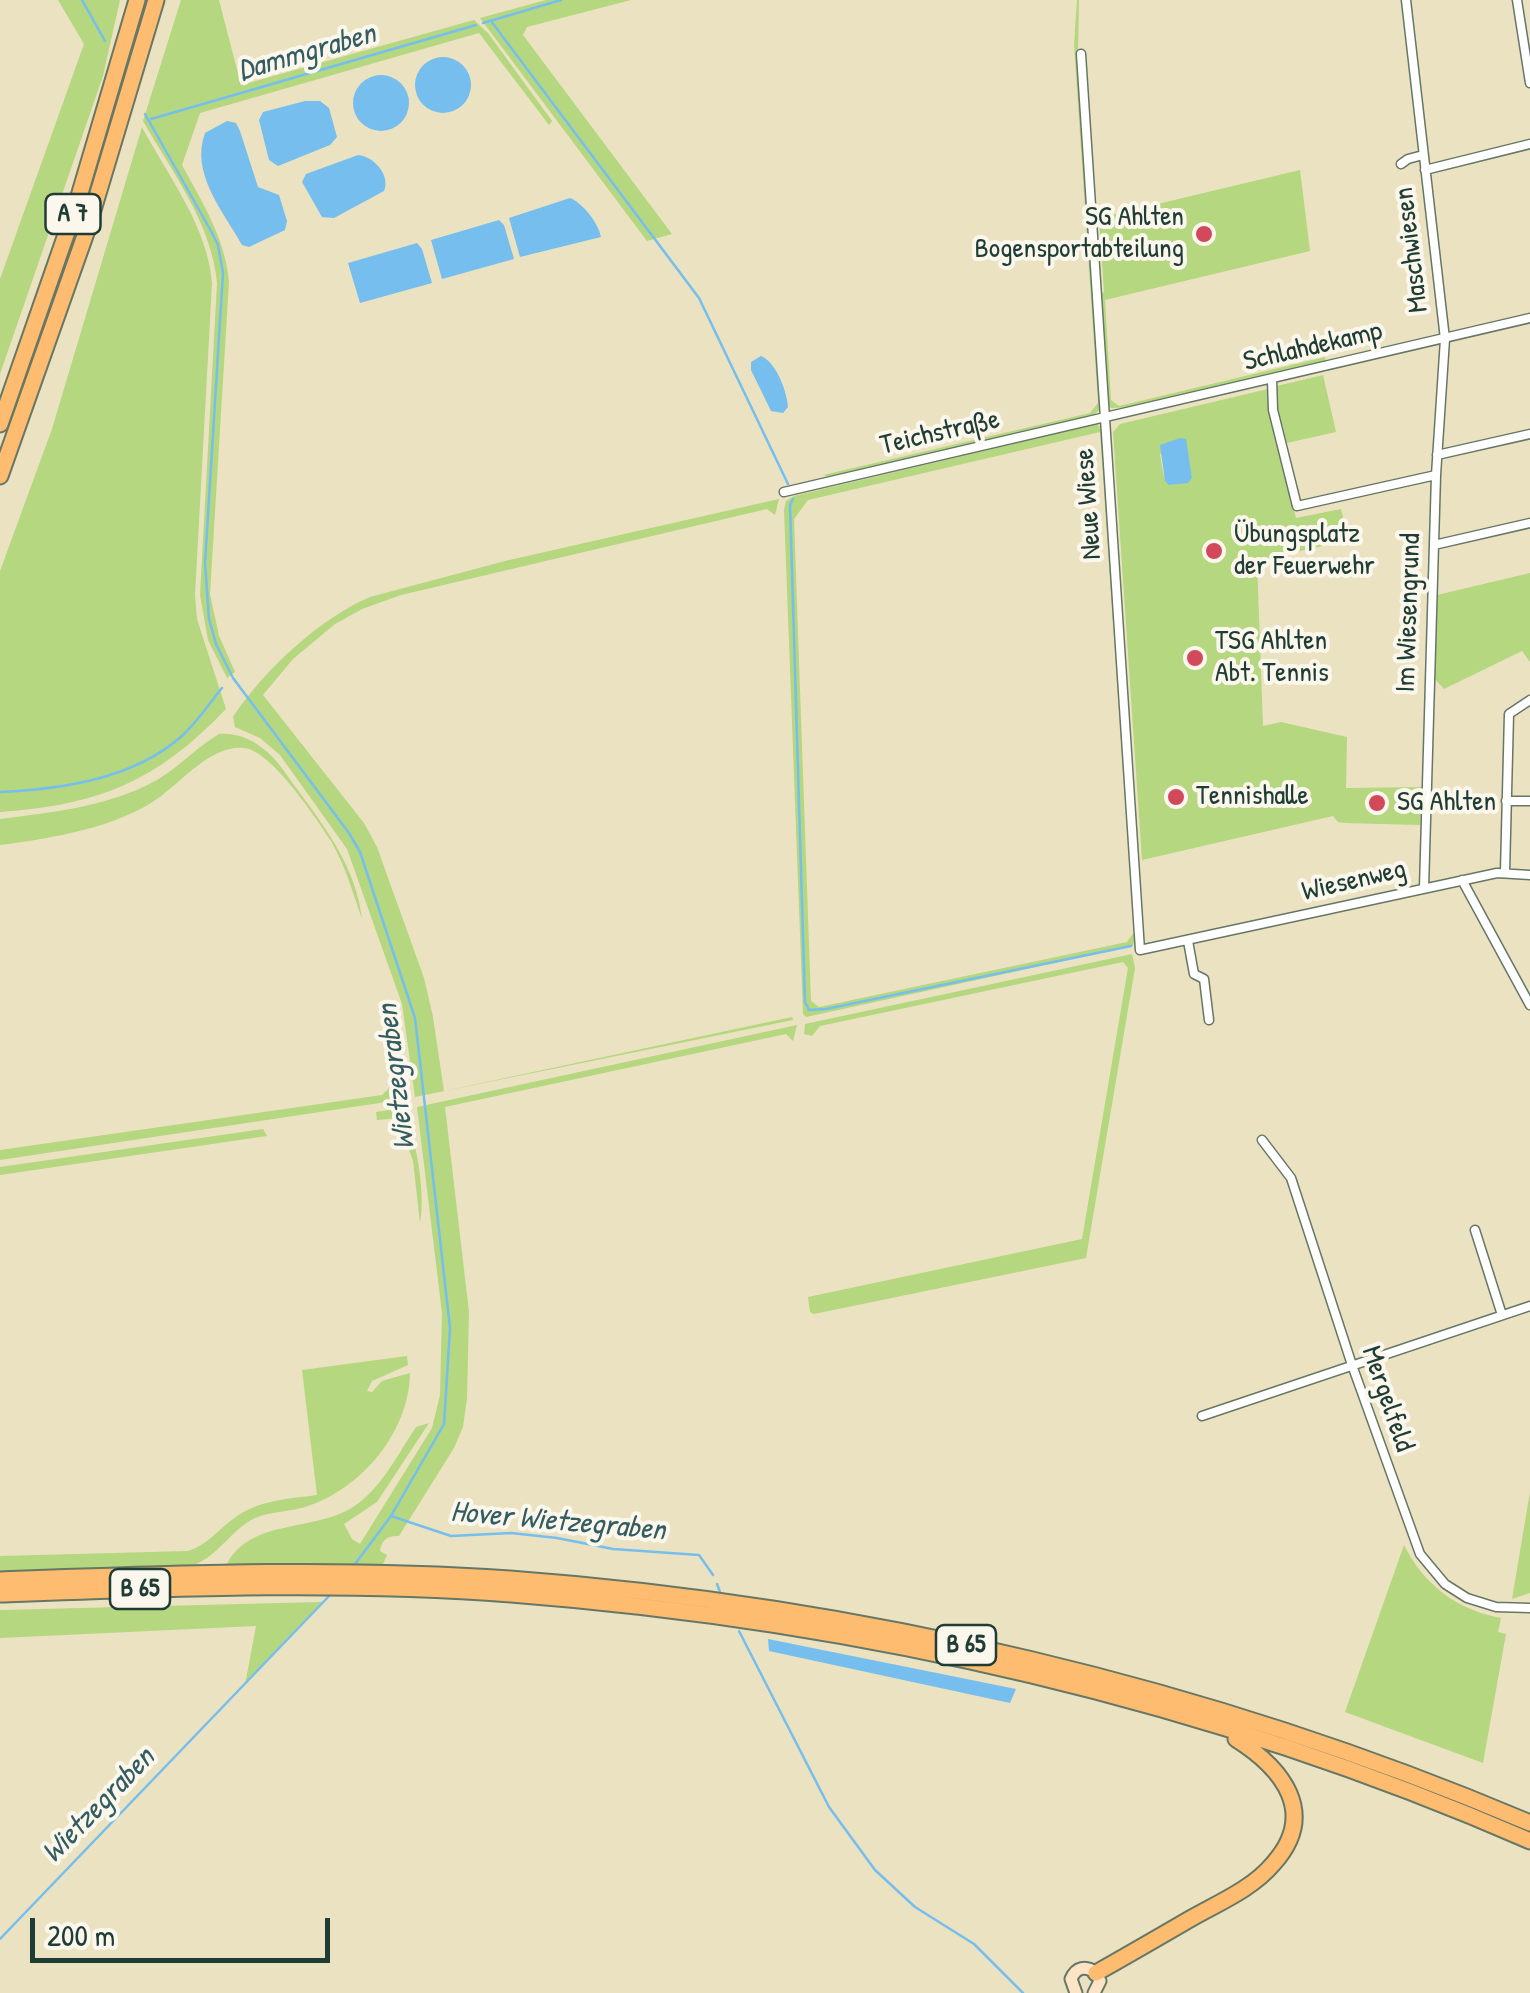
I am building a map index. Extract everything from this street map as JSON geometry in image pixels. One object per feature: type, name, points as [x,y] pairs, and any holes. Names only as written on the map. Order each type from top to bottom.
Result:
[{"type":"highway","name":"A 7","points":[[0,424],[77,203],[137,0]]},
{"type":"highway","name":"A 7","points":[[0,476],[88,226],[156,0]]},
{"type":"highway","name":"B 65","points":[[0,1594],[327,1579]]},
{"type":"highway","name":"B 65","points":[[0,1580],[510,1579],[634,1591],[868,1625],[1106,1678],[1242,1718],[1350,1753],[1530,1823]]},
{"type":"highway","name":"B 65","points":[[376,1580],[632,1605],[862,1639],[1101,1692],[1336,1764],[1530,1841]]},
{"type":"highway","points":[[1096,1973],[1248,1885],[1273,1864],[1286,1846],[1293,1813],[1284,1778],[1257,1752],[1216,1726]]},
{"type":"street","name":"Maschwiesen","points":[[1406,0],[1445,339]]},
{"type":"street","points":[[1517,0],[1530,83]]},
{"type":"street","name":"Neue Wiese","points":[[1082,54],[1140,950]]},
{"type":"street","points":[[1425,170],[1530,144]]},
{"type":"street","name":"Maschwiesen","points":[[1401,164],[1423,155]]},
{"type":"street","name":"Schlahdekamp","points":[[1106,417],[1530,318]]},
{"type":"street","name":"Im Wiesengrund","points":[[1424,888],[1436,475],[1445,339]]},
{"type":"street","points":[[1272,380],[1273,410],[1297,506],[1436,475]]},
{"type":"street","name":"Teichstraße","points":[[784,492],[1106,417]]},
{"type":"street","points":[[1438,455],[1530,434]]},
{"type":"street","points":[[1434,545],[1530,523]]},
{"type":"street","points":[[1505,872],[1509,714],[1530,700]]},
{"type":"street","points":[[1506,801],[1530,802]]},
{"type":"street","name":"Wiesenweg","points":[[1140,950],[1462,880],[1505,872],[1530,875]]},
{"type":"street","points":[[1462,880],[1530,1005]]},
{"type":"street","points":[[1188,940],[1194,974],[1204,979],[1210,1020]]},
{"type":"street","name":"Mergelfeld","points":[[1262,1140],[1291,1178],[1413,1543],[1445,1584],[1477,1602],[1496,1608],[1530,1608]]},
{"type":"street","points":[[1475,1230],[1502,1315]]},
{"type":"street","points":[[1202,1416],[1530,1306]]},
{"type":"street","points":[[1074,1993],[1071,1979],[1078,1969],[1085,1968],[1096,1973],[1100,1981],[1094,1993]]},
{"type":"green space","points":[[58,0],[120,0],[103,76],[0,374],[0,279],[84,44]]},
{"type":"green space","points":[[181,0],[219,0],[241,85],[474,20],[488,33],[552,121],[549,125],[479,33],[200,113],[182,165],[218,236],[229,282],[210,594],[219,636],[235,672],[227,678],[208,640],[200,595],[217,283],[214,261],[199,219],[143,121]]},
{"type":"green space","points":[[546,0],[631,0],[527,27],[523,35],[672,234],[647,241],[480,18]]},
{"type":"green space","points":[[1077,0],[1101,408],[1094,415],[829,477],[823,475],[1090,413],[1098,403],[1074,45]]},
{"type":"green space","points":[[142,127],[195,222],[209,262],[212,283],[195,595],[197,619],[226,709],[176,754],[125,785],[68,803],[0,812],[0,571],[52,429]]},
{"type":"green space","name":"SG Ahlten Bogensportabteilung","points":[[1300,170],[1310,251],[1105,300],[1111,400],[1119,406],[1325,357],[1326,361],[1135,407],[1111,408],[1100,294],[1104,292],[1099,218]]},
{"type":"green space","points":[[1323,375],[1336,432],[1287,443],[1277,386]]},
{"type":"green space","points":[[1268,389],[1269,410],[1296,518],[1341,509],[1349,540],[1257,561],[1263,726],[1281,722],[1347,737],[1346,788],[1422,787],[1420,825],[1345,823],[1333,816],[1142,860],[1113,432],[1120,424]],"holes":[[[1185,439],[1192,478],[1170,484],[1160,454]]]},
{"type":"green space","points":[[1097,424],[1103,431],[1136,932],[1133,946],[806,1017],[803,1014],[784,510],[786,501]],"holes":[[[1100,432],[1134,932],[1127,942],[819,1007],[811,1001],[794,519],[808,500]]]},
{"type":"green space","points":[[779,499],[775,515],[767,509],[401,595],[362,609],[335,624],[293,659],[263,695],[364,823],[377,847],[424,978],[444,1091],[792,1017],[793,1020],[415,1097],[402,1004],[347,849],[280,755],[260,738],[235,727],[233,717],[294,648],[332,618],[370,597],[505,561]]},
{"type":"green space","points":[[1530,573],[1530,662],[1522,651],[1444,689],[1434,678],[1437,595]]},
{"type":"green space","points":[[219,734],[252,741],[281,767],[319,819],[347,866],[362,919],[340,860],[315,817],[267,760],[244,748],[210,757],[160,797],[124,817],[62,835],[0,845],[0,819],[80,807],[138,789],[165,775]]},
{"type":"green space","points":[[1132,954],[1135,968],[1086,1258],[810,1312],[808,1297],[1082,1239],[1128,968],[1123,962],[820,1026],[812,1036],[804,1034],[805,1024]]},
{"type":"green space","points":[[797,1025],[793,1041],[786,1034],[445,1107],[469,1312],[467,1398],[463,1427],[454,1448],[399,1536],[388,1537],[382,1544],[380,1551],[387,1555],[383,1564],[227,1564],[251,1539],[338,1515],[353,1507],[380,1481],[416,1427],[429,1423],[377,1502],[344,1524],[352,1539],[360,1544],[432,1428],[440,1395],[442,1313],[417,1107]]},
{"type":"green space","points":[[398,1068],[405,1069],[402,1097],[393,1101],[0,1160],[0,1150],[382,1095],[398,1080]]},
{"type":"green space","points":[[396,1109],[409,1129],[418,1162],[420,1223],[413,1161],[398,1118],[377,1120],[376,1112]]},
{"type":"green space","points":[[263,1129],[267,1136],[0,1175],[0,1167]]},
{"type":"green space","points":[[407,1356],[408,1365],[372,1381],[367,1391],[372,1392],[382,1381],[410,1373],[408,1395],[392,1436],[364,1472],[328,1498],[255,1518],[194,1565],[0,1573],[0,1556],[188,1551],[252,1508],[317,1495],[302,1370]]},
{"type":"green space","points":[[1530,1492],[1530,1593],[1512,1599]]},
{"type":"green space","points":[[1404,1545],[1421,1572],[1444,1594],[1470,1609],[1501,1618],[1498,1632],[1506,1634],[1483,1763],[1345,1712]]},
{"type":"green space","points":[[322,1602],[245,1685],[256,1626],[0,1638],[0,1610]]},
{"type":"water","points":[[443,57],[463,65],[471,85],[463,105],[443,113],[423,105],[415,85],[423,65]]},
{"type":"water","points":[[381,75],[401,83],[409,103],[401,123],[381,131],[361,123],[353,103],[361,83]]},
{"type":"water","points":[[320,101],[329,108],[337,137],[330,145],[278,166],[269,160],[259,120],[263,112]]},
{"type":"water","points":[[227,121],[236,123],[240,131],[258,187],[279,195],[287,221],[285,230],[249,247],[242,245],[218,205],[202,163],[205,133]]},
{"type":"water","points":[[358,155],[380,168],[385,179],[384,191],[334,218],[322,217],[302,182],[306,174]]},
{"type":"water","points":[[570,198],[590,214],[601,237],[520,257],[509,218]]},
{"type":"water","points":[[499,220],[514,259],[442,279],[431,240]]},
{"type":"water","points":[[417,243],[432,283],[360,303],[348,263]]},
{"type":"water","points":[[761,356],[771,364],[783,385],[788,407],[783,413],[771,411],[751,370],[751,362]]},
{"type":"water","points":[[1186,439],[1192,478],[1188,483],[1169,485],[1165,481],[1160,445]]},
{"type":"water","points":[[768,1639],[1016,1689],[1010,1703],[769,1651]]},
{"type":"waterway","name":"Wietzegraben","points":[[82,0],[105,41]]},
{"type":"waterway","name":"Dammgraben","points":[[483,23],[561,0]]},
{"type":"waterway","points":[[491,21],[699,298],[788,484]]},
{"type":"waterway","name":"Dammgraben","points":[[151,119],[476,25]]},
{"type":"waterway","name":"Wietzegraben","points":[[145,114],[218,245],[223,273],[205,563],[209,619],[216,644],[233,678],[360,852],[415,1018],[450,1328],[444,1424],[391,1516],[355,1564]]},
{"type":"waterway","points":[[793,499],[790,505],[805,1002],[809,1010],[1131,946]]},
{"type":"waterway","points":[[0,792],[96,779],[142,762],[182,736],[222,688]]},
{"type":"waterway","name":"Hover Wietzegraben","points":[[391,1516],[451,1536],[511,1533],[613,1549],[699,1555],[713,1575]]},
{"type":"waterway","name":"Hover Wietzegraben","points":[[717,1584],[720,1592]]},
{"type":"waterway","name":"Wietzegraben","points":[[0,1939],[331,1594]]},
{"type":"waterway","name":"Hover Wietzegraben","points":[[739,1631],[829,1807],[875,1870],[915,1907],[974,1944],[1023,1993]]},
{"type":"place","name":"SG Ahlten Bogensportabteilung","points":[[1204,234]]},
{"type":"place","name":"Übungsplatz der Feuerwehr","points":[[1214,551]]},
{"type":"place","name":"TSG Ahlten Abt. Tennis","points":[[1195,658]]},
{"type":"place","name":"Tennishalle","points":[[1176,797]]},
{"type":"place","name":"SG Ahlten","points":[[1377,803]]}]
